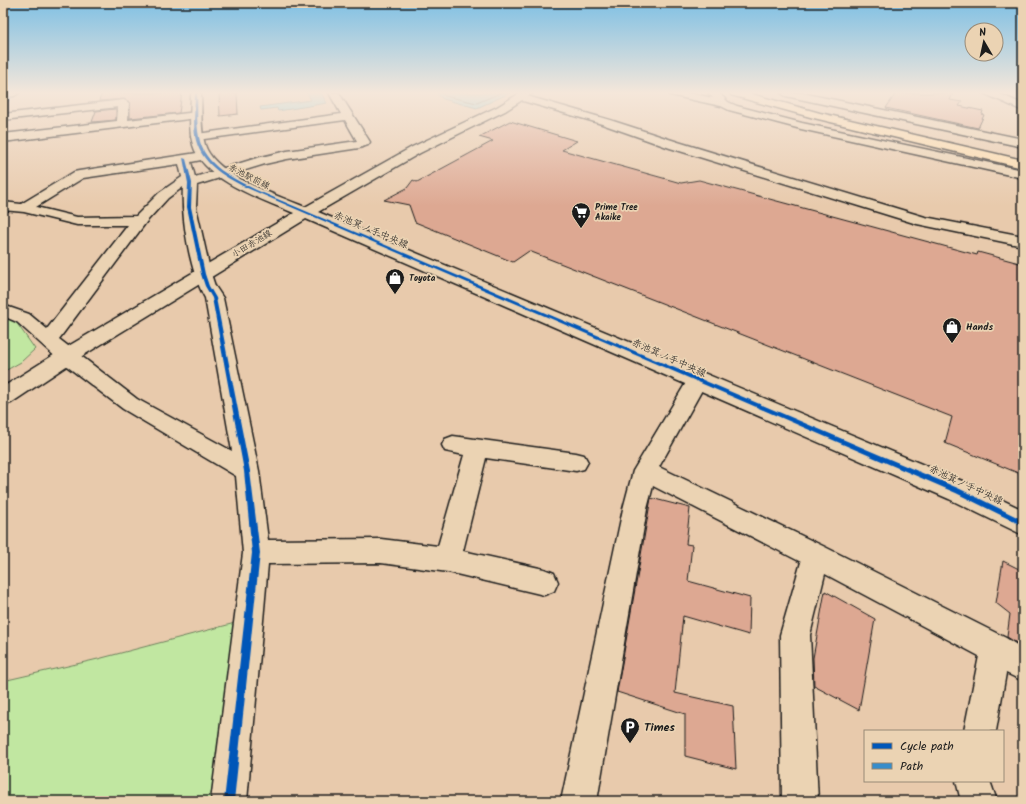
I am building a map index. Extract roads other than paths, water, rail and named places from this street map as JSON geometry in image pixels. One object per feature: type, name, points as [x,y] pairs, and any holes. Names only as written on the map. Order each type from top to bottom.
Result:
[{"type":"highway","points":[[872,131],[1022,171]]},
{"type":"highway","points":[[936,131],[1023,149]]},
{"type":"street","points":[[3,138],[67,131]]},
{"type":"street","name":"赤池駅前線","points":[[197,131],[192,169],[221,173],[255,191],[305,213]]},
{"type":"street","points":[[197,137],[244,131]]},
{"type":"street","points":[[24,208],[79,175],[192,169],[221,173],[287,155],[359,144],[364,142],[357,131]]},
{"type":"street","name":"小田赤池線","points":[[3,397],[67,356],[305,213],[416,150],[455,131]]},
{"type":"street","points":[[631,131],[922,221],[1023,241]]},
{"type":"street","points":[[822,131],[940,156],[1022,171]]},
{"type":"street","points":[[964,131],[1023,143]]},
{"type":"street","points":[[48,340],[72,312],[140,220],[192,169]]},
{"type":"street","points":[[192,169],[189,207],[203,274],[207,286],[214,298],[247,471],[256,553],[229,801]]},
{"type":"street","points":[[3,206],[24,208],[77,221],[140,220]]},
{"type":"street","name":"赤池箕ノ手中央線","points":[[305,213],[958,491],[1023,523]]},
{"type":"street","points":[[961,221],[1023,232]]},
{"type":"street","points":[[3,310],[23,318],[67,356],[130,404],[247,471]]},
{"type":"street","points":[[579,801],[635,509],[645,471],[697,381]]},
{"type":"street","points":[[453,445],[576,462]]},
{"type":"street","points":[[448,560],[477,448]]},
{"type":"street","points":[[645,471],[816,556],[996,649],[1023,666]]},
{"type":"street","points":[[256,553],[281,551],[381,551],[448,560],[544,582]]},
{"type":"street","points":[[800,801],[794,635],[816,556]]},
{"type":"street","points":[[980,730],[996,649]]},
{"type":"street","points":[[973,782],[979,801]]},
{"type":"place","name":"Prime Tree Akaike","points":[[581,229]]},
{"type":"place","name":"Toyota","points":[[395,295]]},
{"type":"place","name":"Hands","points":[[952,344]]},
{"type":"place","name":"Times","points":[[630,744]]}]
